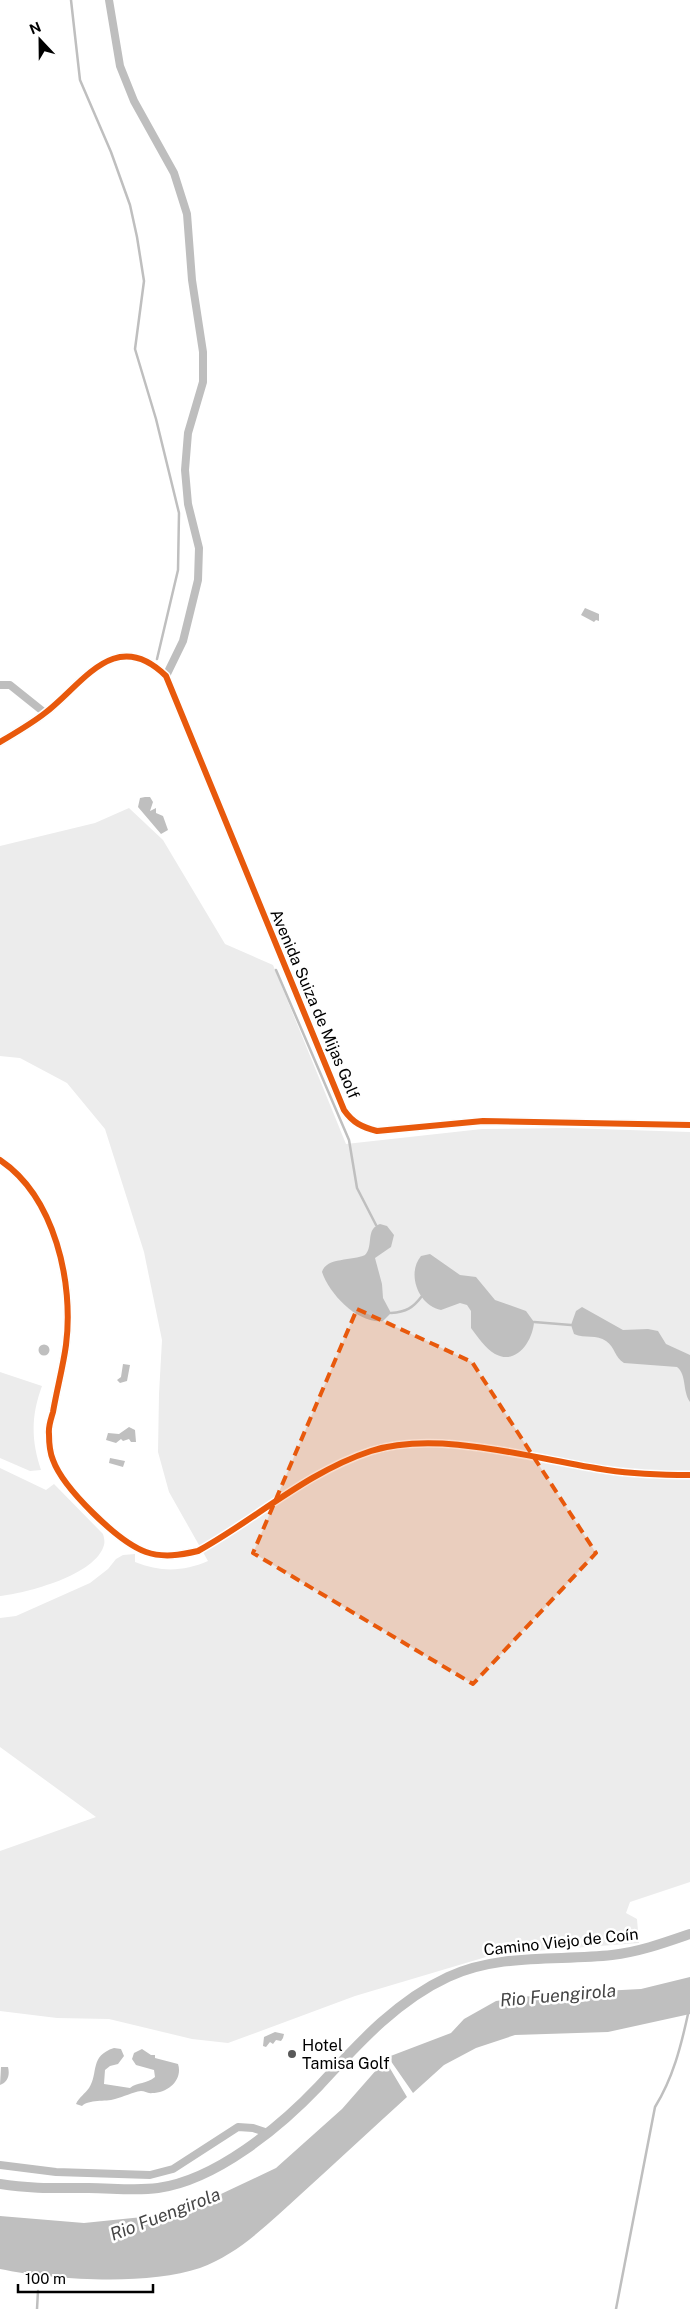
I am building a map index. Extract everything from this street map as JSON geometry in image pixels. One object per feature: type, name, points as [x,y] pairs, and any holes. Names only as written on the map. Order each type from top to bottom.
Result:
[{"type":"street","points":[[109,0],[120,66],[134,102],[174,173],[187,214],[192,280],[203,352],[203,382],[188,433],[185,470],[188,504],[199,548],[198,580],[183,641],[166,676]]},
{"type":"street","name":"Avenida Suiza de Mijas Golf","points":[[0,742],[45,713],[100,663],[114,658],[134,657],[157,668],[166,676],[344,1110],[351,1120],[364,1128],[377,1131],[482,1121],[690,1125]]},
{"type":"street","points":[[0,685],[10,685],[45,713]]},
{"type":"street","points":[[0,1160],[23,1182],[40,1204],[50,1227],[62,1265],[66,1292],[67,1328],[66,1345],[48,1432],[53,1460],[66,1482],[100,1520],[145,1552],[162,1556],[181,1555],[198,1551],[303,1484],[371,1451],[390,1447],[413,1444],[448,1445],[608,1470],[690,1475]]},
{"type":"street","name":"Camino Viejo de Coín","points":[[0,2184],[38,2188],[158,2188],[184,2182],[209,2172],[268,2133],[306,2099],[360,2042],[401,2004],[447,1977],[471,1968],[499,1962],[612,1955],[644,1950],[690,1934]]},
{"type":"street","points":[[0,2165],[56,2172],[150,2175],[174,2169],[238,2127],[254,2128],[268,2133]]},
{"type":"highlighted area","points":[[357,1309],[472,1362],[596,1553],[473,1684],[253,1553]]},
{"type":"shaded area","points":[[129,808],[163,840],[225,944],[273,965],[346,1144],[482,1129],[568,1128],[690,1132],[690,1882],[630,1902],[626,1913],[637,1919],[639,1943],[496,1954],[355,1996],[228,2043],[192,2039],[109,2019],[57,2018],[0,2011],[0,1851],[96,1817],[0,1747],[0,1618],[16,1616],[90,1583],[123,1555],[135,1554],[135,1562],[162,1569],[181,1569],[208,1561],[169,1492],[158,1452],[162,1340],[144,1252],[105,1129],[67,1083],[20,1058],[0,1056],[0,846],[95,823]]},
{"type":"shaded area","points":[[0,1372],[42,1386],[34,1418],[35,1448],[41,1470],[30,1471],[0,1458]]},
{"type":"shaded area","points":[[0,1468],[46,1490],[54,1484],[103,1534],[104,1544],[98,1556],[75,1574],[59,1581],[27,1591],[0,1596]]},
{"type":"water","points":[[585,608],[599,614],[599,621],[596,620],[594,622],[581,615]]},
{"type":"water","points":[[150,797],[153,802],[150,811],[156,808],[156,813],[163,816],[168,830],[161,834],[138,807],[140,798]]},
{"type":"water","points":[[380,1224],[387,1226],[394,1235],[391,1247],[375,1258],[382,1284],[383,1298],[391,1313],[383,1321],[374,1321],[364,1318],[346,1306],[331,1290],[322,1272],[325,1267],[334,1262],[365,1255],[368,1251],[371,1234],[375,1226]]},
{"type":"water","points":[[430,1254],[460,1275],[476,1277],[495,1300],[526,1311],[534,1322],[533,1329],[527,1343],[517,1354],[503,1357],[495,1354],[485,1346],[471,1328],[471,1311],[467,1305],[460,1303],[441,1310],[426,1302],[417,1288],[415,1271],[421,1256]]},
{"type":"water","points":[[582,1307],[623,1330],[648,1329],[658,1331],[666,1344],[690,1355],[690,1402],[682,1374],[677,1367],[624,1363],[609,1343],[595,1337],[574,1334],[571,1325],[576,1311]]},
{"type":"water","points":[[44,1344],[50,1350],[44,1356],[38,1350]]},
{"type":"water","points":[[123,1364],[130,1365],[127,1381],[120,1383],[117,1380],[121,1377]]},
{"type":"water","points":[[129,1427],[135,1430],[136,1442],[131,1442],[129,1439],[123,1441],[121,1439],[116,1443],[106,1440],[108,1433],[119,1434]]},
{"type":"water","points":[[110,1458],[125,1461],[123,1467],[109,1463]]},
{"type":"water","name":"Rio Fuengirola","points":[[690,1977],[690,2014],[608,2032],[515,2035],[476,2048],[444,2065],[413,2093],[388,2057],[451,2033],[464,2019],[496,2001],[545,1994],[641,1989]]},
{"type":"water","points":[[275,2032],[284,2034],[281,2041],[276,2040],[273,2044],[270,2042],[266,2047],[263,2046],[264,2037]]},
{"type":"water","points":[[114,2048],[121,2049],[124,2056],[118,2064],[110,2066],[105,2070],[104,2084],[130,2088],[155,2077],[154,2070],[136,2065],[132,2059],[134,2053],[142,2049],[151,2055],[155,2055],[155,2058],[178,2064],[179,2070],[176,2080],[164,2091],[134,2092],[111,2100],[89,2102],[82,2106],[76,2104],[92,2082],[98,2060],[106,2051]]},
{"type":"water","name":"Rio Fuengirola","points":[[385,2060],[407,2097],[265,2226],[241,2246],[214,2262],[178,2274],[128,2279],[47,2276],[0,2269],[0,2216],[84,2223],[162,2215],[221,2194],[276,2168],[342,2109]]},
{"type":"water","points":[[1,2067],[8,2067],[9,2073],[7,2080],[0,2085]]},
{"type":"waterway","points":[[71,0],[80,80],[111,152],[130,205],[137,237],[144,281],[135,349],[156,419],[179,513],[178,570],[157,659]]},
{"type":"waterway","points":[[276,970],[349,1140],[357,1188],[376,1225]]},
{"type":"waterway","points":[[391,1313],[409,1309],[422,1296]]},
{"type":"waterway","points":[[534,1322],[571,1325]]},
{"type":"waterway","points":[[616,2309],[655,2107],[672,2073],[688,2014]]},
{"type":"waterway","points":[[37,2309],[38,2291]]},
{"type":"cycle path","points":[[0,742],[29,725],[87,675],[115,658],[131,657],[148,662],[166,676],[344,1110],[358,1124],[377,1131],[483,1121],[690,1125]]},
{"type":"cycle path","points":[[0,1160],[19,1176],[35,1196],[47,1218],[57,1243],[63,1269],[68,1321],[65,1353],[49,1429],[53,1460],[68,1485],[93,1513],[121,1537],[146,1552],[172,1555],[198,1551],[303,1483],[325,1471],[371,1451],[398,1445],[427,1443],[458,1445],[617,1471],[690,1475]]},
{"type":"place","name":"Hotel Tamisa Golf","points":[[292,2054]]}]
